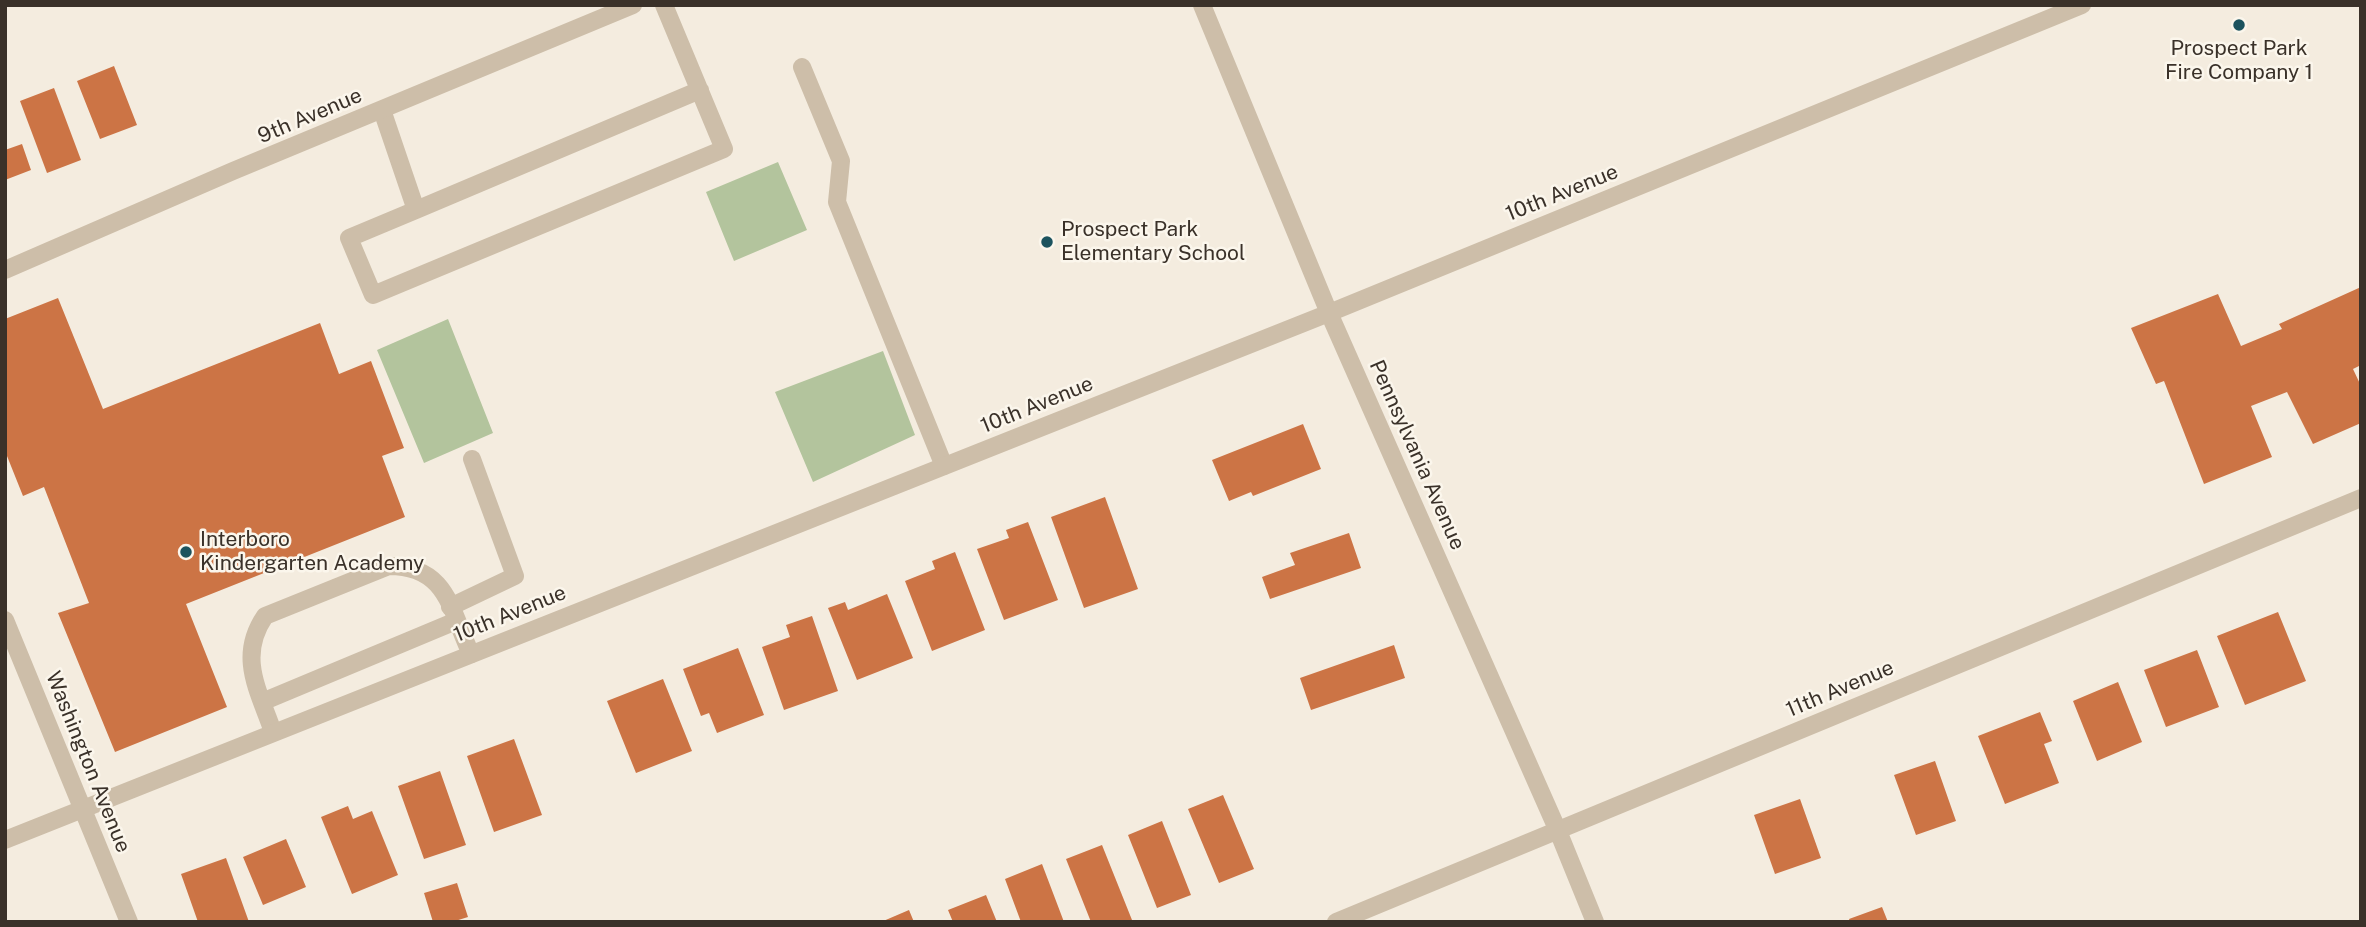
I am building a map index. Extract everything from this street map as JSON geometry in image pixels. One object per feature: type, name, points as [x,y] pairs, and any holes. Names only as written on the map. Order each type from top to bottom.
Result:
[{"type":"street","name":"9th Avenue","points":[[5,270],[233,171],[633,5]]},
{"type":"street","points":[[664,5],[700,90],[724,149],[373,295],[349,238],[700,90]]},
{"type":"street","name":"Pennsylvania Avenue","points":[[1202,5],[1329,313],[1558,831],[1595,922]]},
{"type":"street","name":"10th Avenue","points":[[5,840],[1329,313],[2082,5]]},
{"type":"street","points":[[802,67],[841,161],[838,202],[944,466]]},
{"type":"street","points":[[382,110],[416,210]]},
{"type":"street","points":[[262,702],[453,614],[515,576],[472,459]]},
{"type":"street","name":"11th Avenue","points":[[1336,922],[2361,498]]},
{"type":"street","points":[[273,732],[251,672],[251,649],[255,631],[265,617],[389,566],[408,566],[428,574],[440,586],[471,654]]},
{"type":"street","name":"Washington Avenue","points":[[5,620],[129,922]]},
{"type":"green space","points":[[778,162],[807,230],[734,261],[706,192]]},
{"type":"green space","points":[[448,319],[493,433],[424,463],[377,350]]},
{"type":"green space","points":[[883,351],[915,435],[813,482],[775,392]]},
{"type":"building","points":[[114,66],[137,125],[100,139],[77,81]]},
{"type":"building","points":[[54,88],[81,160],[47,173],[20,101]]},
{"type":"building","points":[[22,144],[31,170],[5,180],[5,150]]},
{"type":"building","points":[[2361,287],[2361,365],[2353,369],[2361,386],[2361,423],[2313,444],[2287,392],[2251,406],[2272,457],[2204,484],[2164,381],[2156,384],[2131,328],[2218,294],[2241,346],[2282,329],[2279,324]]},
{"type":"building","name":"Interboro Kindergarten Academy","points":[[58,298],[103,409],[320,323],[339,374],[371,361],[404,448],[382,456],[405,517],[186,604],[227,707],[115,752],[58,613],[89,603],[44,487],[23,496],[5,451],[5,319]]},
{"type":"building","points":[[1303,424],[1321,469],[1253,496],[1251,492],[1229,501],[1212,460]]},
{"type":"building","points":[[1105,497],[1138,589],[1084,608],[1051,517]]},
{"type":"building","points":[[1028,522],[1058,600],[1004,620],[977,549],[1009,538],[1006,530]]},
{"type":"building","points":[[1349,533],[1361,568],[1270,599],[1262,577],[1295,565],[1290,553]]},
{"type":"building","points":[[955,552],[985,630],[932,651],[905,581],[935,569],[932,561]]},
{"type":"building","points":[[887,594],[913,658],[857,680],[828,608],[845,602],[848,610]]},
{"type":"building","points":[[2278,612],[2306,681],[2245,705],[2217,636]]},
{"type":"building","points":[[812,616],[838,691],[784,710],[762,647],[790,637],[786,625]]},
{"type":"building","points":[[1394,645],[1405,678],[1311,710],[1300,678]]},
{"type":"building","points":[[738,648],[764,715],[717,733],[709,713],[701,716],[683,669]]},
{"type":"building","points":[[2197,650],[2219,707],[2166,727],[2144,670]]},
{"type":"building","points":[[663,679],[692,751],[636,773],[607,701]]},
{"type":"building","points":[[2118,682],[2142,742],[2097,761],[2073,701]]},
{"type":"building","points":[[2040,712],[2052,741],[2044,744],[2059,783],[2005,804],[1978,736]]},
{"type":"building","points":[[514,739],[542,815],[494,832],[467,756]]},
{"type":"building","points":[[1935,761],[1956,821],[1916,835],[1894,775]]},
{"type":"building","points":[[440,771],[466,845],[424,859],[398,786]]},
{"type":"building","points":[[1223,795],[1254,869],[1219,883],[1188,809]]},
{"type":"building","points":[[1800,799],[1821,858],[1775,874],[1754,815]]},
{"type":"building","points":[[348,806],[353,819],[372,811],[398,875],[352,894],[321,817]]},
{"type":"building","points":[[1162,821],[1191,895],[1157,908],[1128,835]]},
{"type":"building","points":[[286,839],[306,887],[263,905],[243,857]]},
{"type":"building","points":[[1102,845],[1132,920],[1127,922],[1091,922],[1066,859]]},
{"type":"building","points":[[226,858],[249,922],[198,922],[181,874]]},
{"type":"building","points":[[1042,864],[1064,922],[1021,922],[1005,879]]},
{"type":"building","points":[[457,883],[468,917],[452,922],[433,922],[424,893]]},
{"type":"building","points":[[986,895],[997,922],[953,922],[948,910]]},
{"type":"building","points":[[1882,907],[1888,922],[1850,922],[1849,919]]},
{"type":"building","points":[[909,910],[914,922],[881,922]]},
{"type":"place","name":"Prospect Park Fire Company 1","points":[[2239,25]]},
{"type":"place","name":"Prospect Park Elementary School","points":[[1047,242]]},
{"type":"place","name":"Interboro Kindergarten Academy","points":[[186,552]]}]
